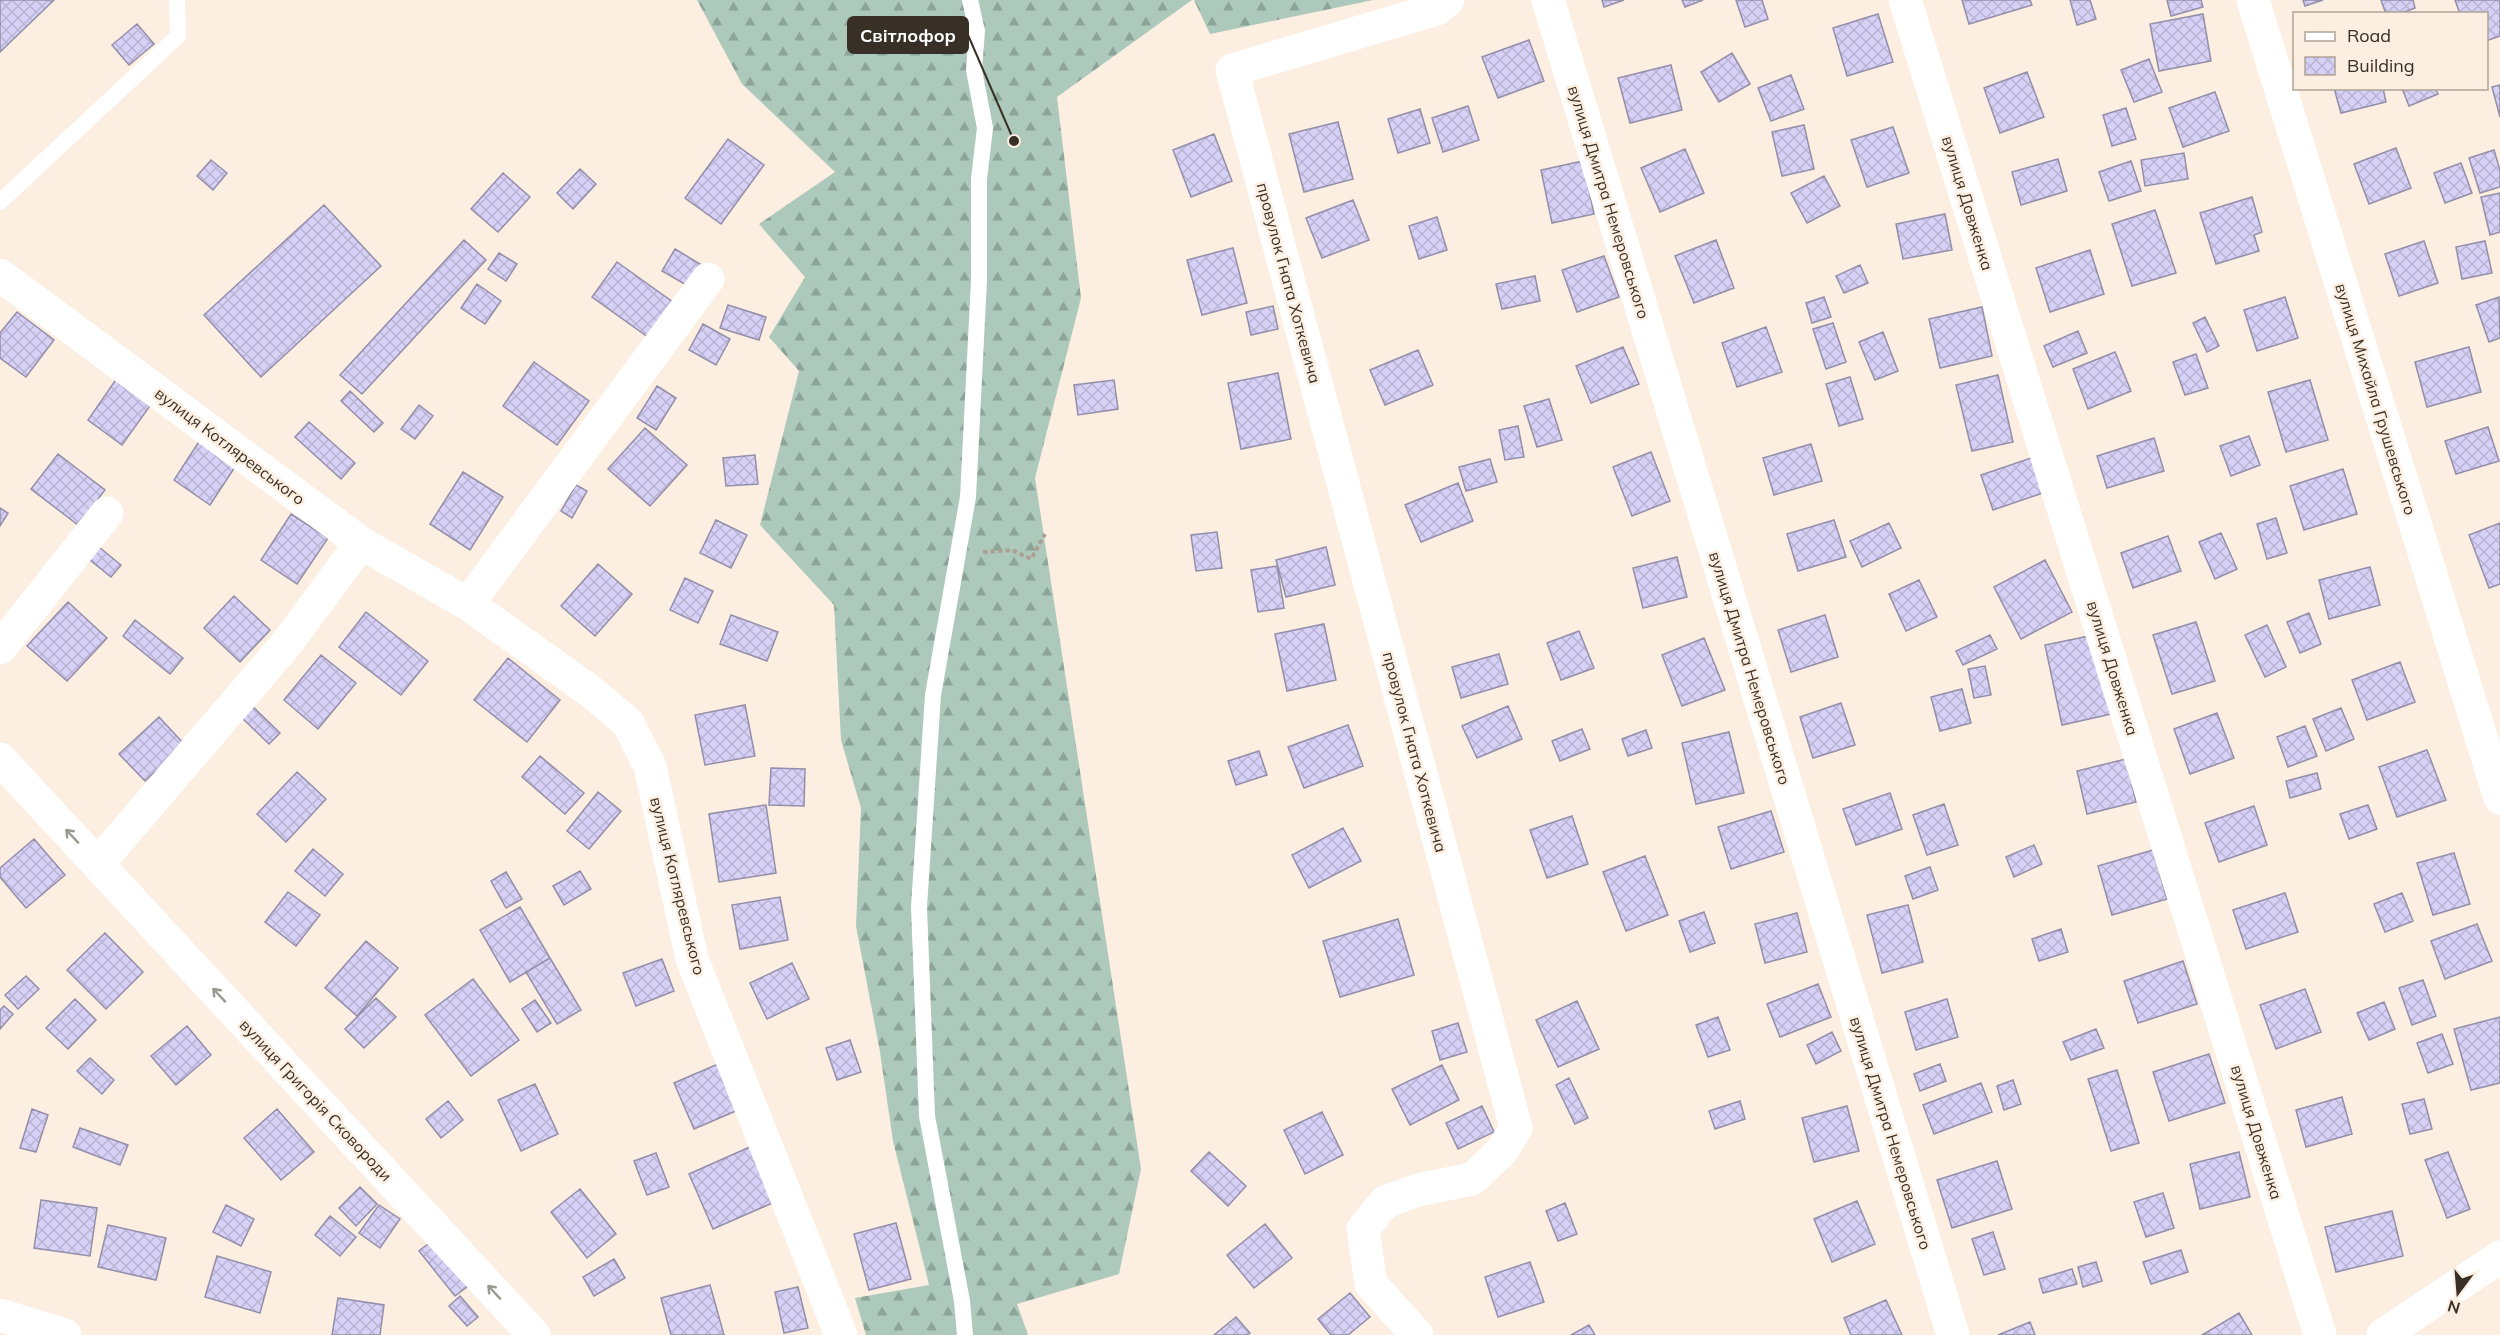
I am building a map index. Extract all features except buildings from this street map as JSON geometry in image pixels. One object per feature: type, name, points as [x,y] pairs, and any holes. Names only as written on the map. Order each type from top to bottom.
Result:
[{"type":"street","name":"провулок Гната Хоткевича","points":[[1417,1335],[1371,1284],[1363,1229],[1385,1202],[1418,1190],[1472,1179],[1501,1152],[1516,1128],[1232,70],[1437,9],[1448,0]]},
{"type":"street","name":"вулиця Дмитра Немеровського","points":[[1548,0],[1953,1335]]},
{"type":"street","name":"вулиця Довженка","points":[[1905,0],[2320,1335]]},
{"type":"street","name":"вулиця Михайла Грушевського","points":[[2253,0],[2500,798]]},
{"type":"street","name":"вулиця Котляревського","points":[[0,275],[361,543],[468,604],[590,691],[628,723],[650,766],[692,959],[841,1335]]},
{"type":"street","points":[[468,604],[708,279]]},
{"type":"street","points":[[0,648],[107,513]]},
{"type":"street","points":[[98,864],[287,643],[361,543]]},
{"type":"street","name":"вулиця Григорія Сковороди","points":[[0,759],[534,1335]]},
{"type":"street","points":[[2383,1335],[2500,1257]]},
{"type":"street","points":[[0,1316],[65,1335]]},
{"type":"lane","points":[[0,202],[178,36],[177,0]]},
{"type":"lane","points":[[964,1335],[962,1301],[927,1116],[919,907],[933,694],[968,497],[979,279],[979,179],[985,128],[974,70],[977,31],[970,0]]},
{"type":"path","points":[[958,554],[1012,550],[1031,559],[1045,534]]},
{"type":"green space","points":[[697,0],[1192,0],[1057,97],[1081,298],[1035,478],[1141,1169],[1119,1274],[1017,1304],[1028,1335],[866,1335],[855,1298],[929,1285],[893,1141],[880,1052],[856,926],[861,808],[841,740],[834,605],[760,525],[799,371],[769,337],[805,277],[759,224],[835,172],[742,84]]},
{"type":"green space","points":[[1194,0],[1373,0],[1210,34]]},
{"type":"place","name":"Світлофор","points":[[1014,141]]}]
